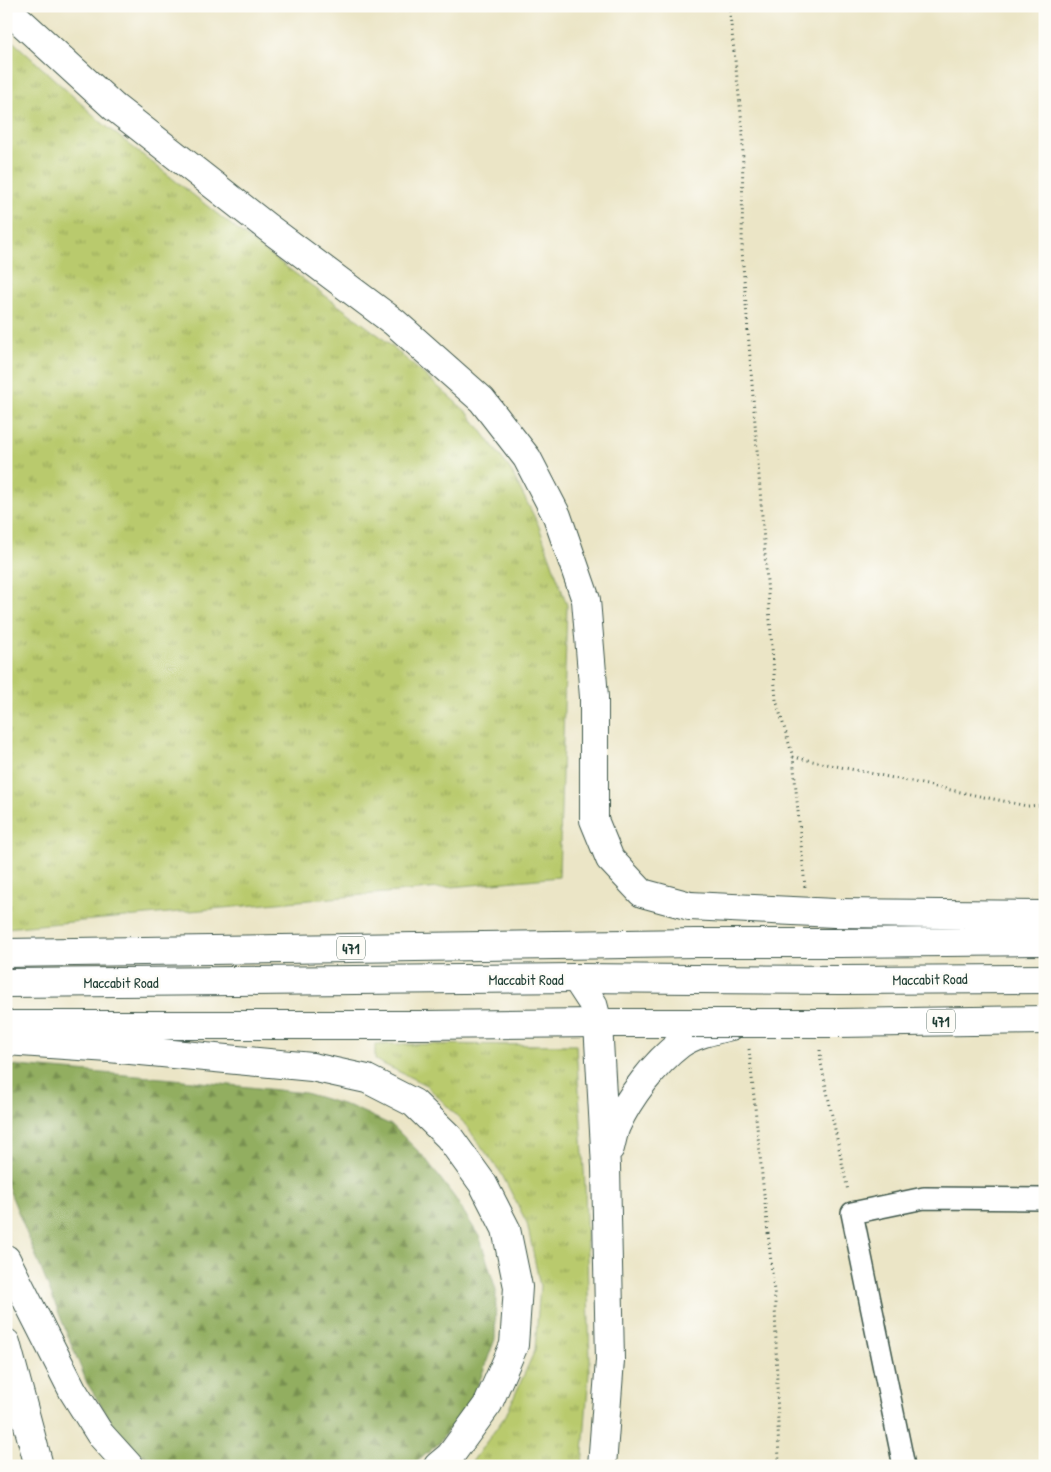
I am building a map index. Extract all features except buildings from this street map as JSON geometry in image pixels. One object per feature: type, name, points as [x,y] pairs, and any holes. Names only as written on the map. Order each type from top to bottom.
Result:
[{"type":"main road","points":[[6,8],[114,108],[267,227],[394,322],[482,400],[527,458],[556,516],[586,600],[594,698],[594,820],[610,859],[642,893],[690,906],[835,913],[1045,915]]},
{"type":"main road","name":"471","points":[[6,953],[696,943],[1045,941]]},
{"type":"main road","points":[[576,978],[593,1004],[598,1023],[606,1167],[610,1360],[602,1466]]},
{"type":"main road","name":"Maccabit Road","points":[[6,983],[576,978],[1045,979]]},
{"type":"main road","name":"471","points":[[6,1025],[692,1023],[746,1033],[838,1023],[1045,1020]]},
{"type":"main road","points":[[606,1167],[615,1127],[631,1097],[655,1068],[681,1044],[706,1032],[746,1033]]},
{"type":"main road","points":[[6,1041],[109,1048],[312,1067],[367,1079],[414,1103],[449,1137],[483,1184],[506,1229],[518,1288],[514,1345],[488,1404],[450,1456],[438,1466]]},
{"type":"main road","points":[[6,1259],[73,1391],[100,1434],[129,1466]]},
{"type":"main road","points":[[6,1343],[39,1466]]},
{"type":"street","points":[[904,1466],[852,1213],[924,1198],[1045,1200]]},
{"type":"path","points":[[729,6],[743,132],[742,252],[776,700],[793,757],[1027,806],[1045,805]]},
{"type":"path","points":[[746,1033],[774,1301],[779,1466]]},
{"type":"green space","points":[[6,35],[101,122],[254,243],[381,337],[468,413],[510,469],[538,524],[567,605],[559,877],[6,928]]},
{"type":"green space","points":[[375,1044],[576,1045],[585,1186],[590,1360],[582,1466],[469,1466],[506,1415],[535,1350],[540,1286],[527,1223],[501,1173],[464,1123],[426,1085],[375,1060]]},
{"type":"green space","points":[[6,1065],[174,1079],[305,1093],[352,1107],[393,1126],[425,1158],[455,1198],[480,1238],[496,1290],[495,1339],[474,1396],[438,1444],[412,1466],[157,1466],[138,1452],[113,1424],[87,1383],[6,1182]]}]
